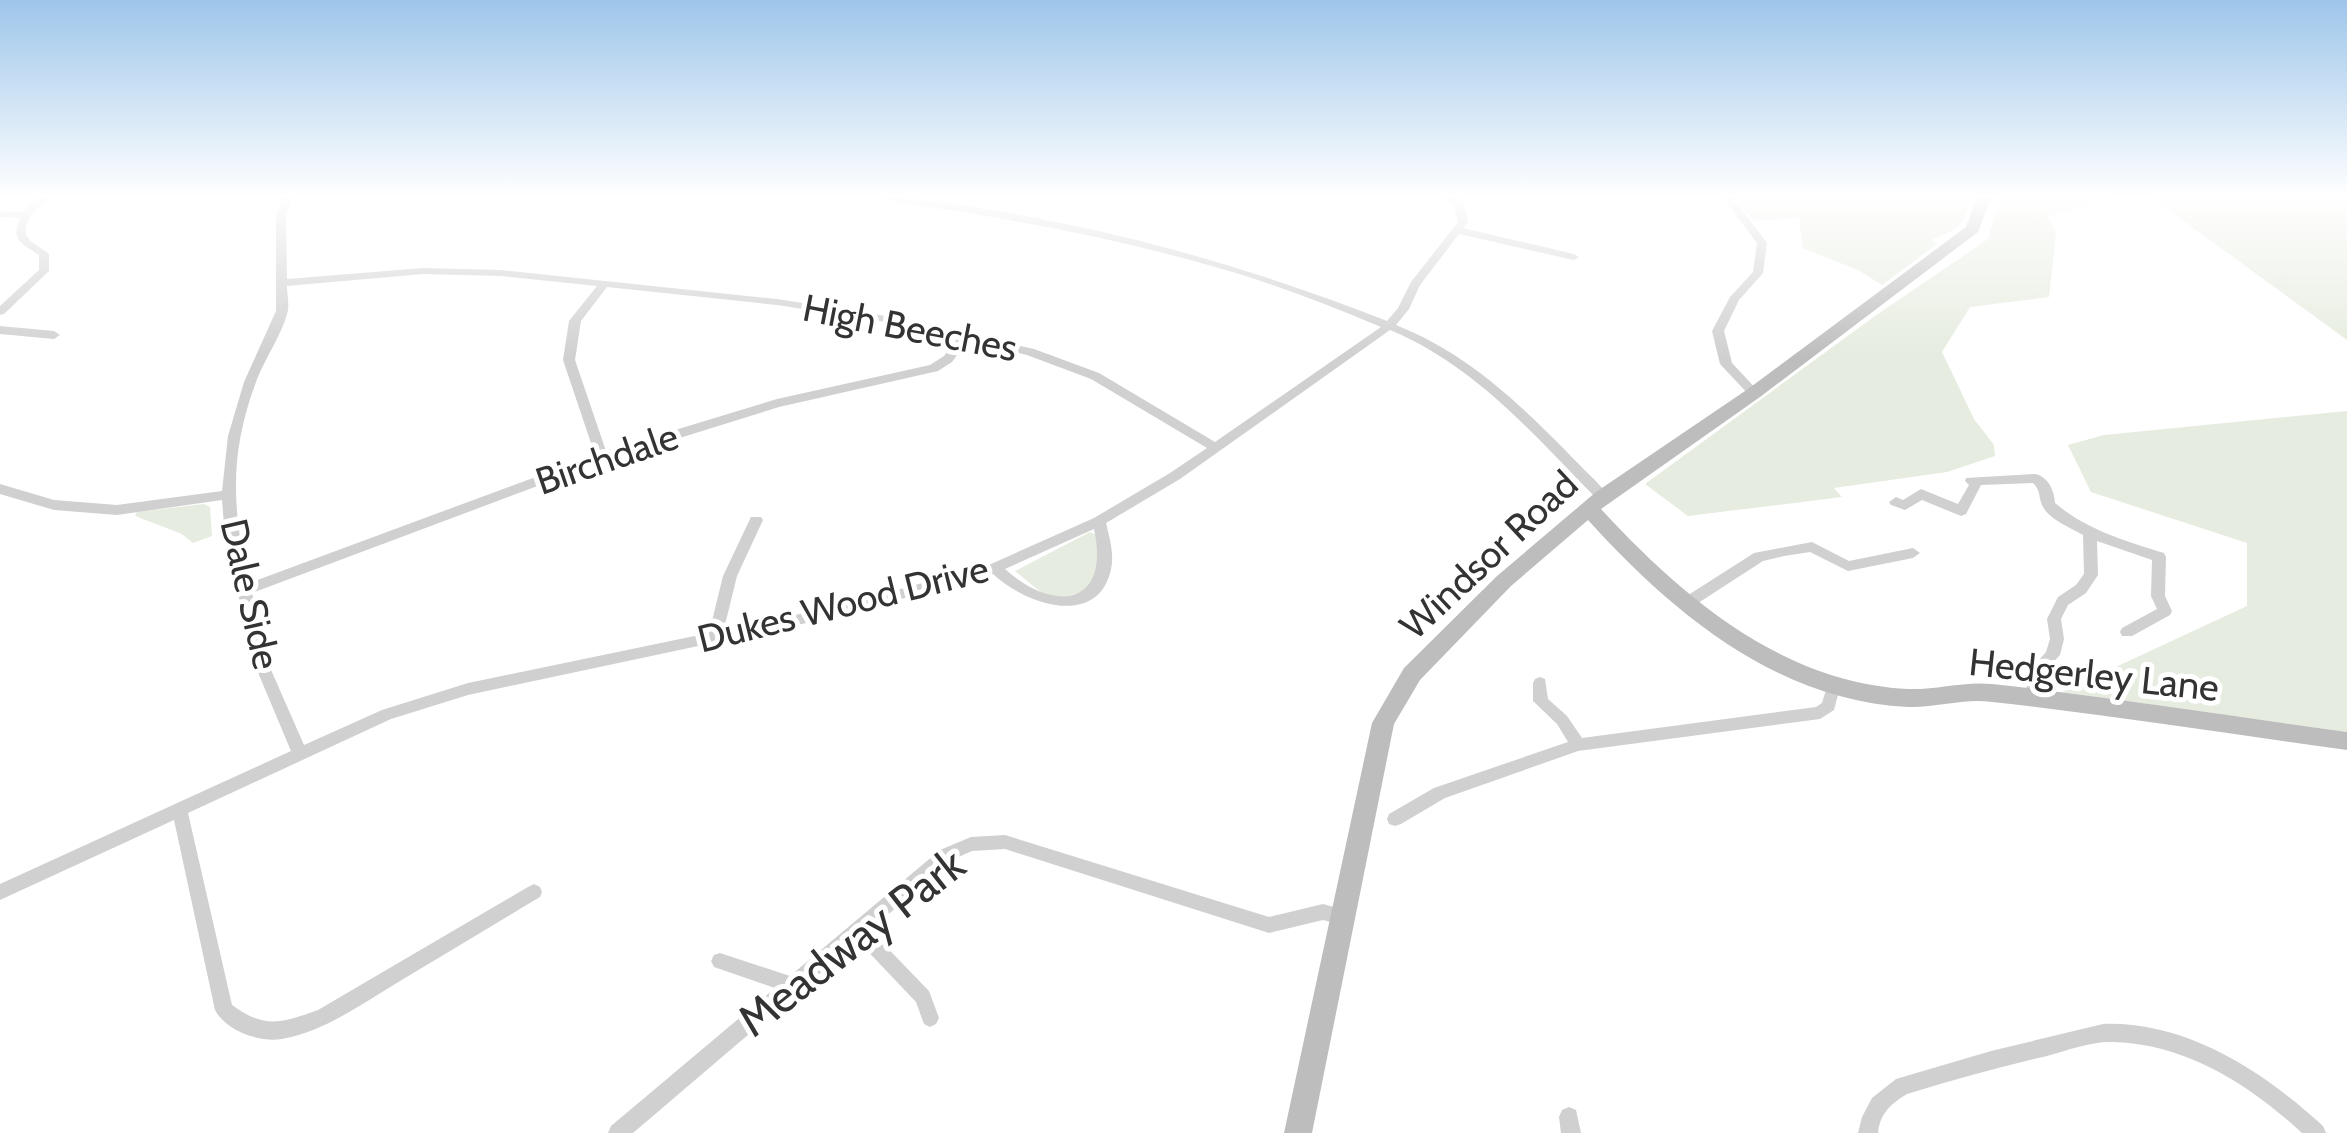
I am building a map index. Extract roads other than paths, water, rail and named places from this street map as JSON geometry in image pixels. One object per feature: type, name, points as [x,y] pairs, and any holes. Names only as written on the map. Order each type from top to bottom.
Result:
[{"type":"main road","name":"Windsor Road","points":[[1298,1133],[1383,722],[1412,674],[1504,581],[1596,503],[1754,393],[1943,251]]},
{"type":"main road","name":"Hedgerley Lane","points":[[1596,503],[1633,558],[1687,602],[1763,658],[1833,687],[1909,698],[1986,692],[2347,741]]},
{"type":"street","points":[[0,312],[44,270],[44,254],[39,251]]},
{"type":"street","name":"Dale Side","points":[[283,251],[282,311],[250,382],[234,436],[228,495],[232,537],[261,663],[302,755]]},
{"type":"street","points":[[1162,251],[1240,270],[1440,349],[1484,382],[1596,503]]},
{"type":"street","points":[[1389,326],[1404,309],[1414,284],[1441,251]]},
{"type":"street","points":[[1551,251],[1574,256]]},
{"type":"street","points":[[1754,393],[1726,364],[1718,331],[1734,299],[1758,273],[1761,251]]},
{"type":"street","name":"High Beeches","points":[[284,282],[423,271],[501,273],[777,302],[965,336],[1030,352],[1095,376],[1215,447]]},
{"type":"street","points":[[602,460],[568,360],[575,321],[605,283]]},
{"type":"street","name":"Dukes Wood Drive","points":[[0,892],[388,714],[468,689],[913,593],[995,568],[1099,520],[1175,476],[1389,326]]},
{"type":"street","points":[[0,330],[54,335]]},
{"type":"street","name":"Birchdale","points":[[245,590],[602,460],[779,403],[934,368],[948,358],[965,336]]},
{"type":"street","points":[[1896,502],[1906,505],[1921,494],[1961,511],[1974,481],[2036,478],[2047,490],[2049,505],[2090,534],[2159,557],[2158,596],[2165,612],[2128,632]]},
{"type":"street","points":[[0,489],[54,505],[117,510],[228,495]]},
{"type":"street","points":[[716,636],[722,597],[734,559],[756,520]]},
{"type":"street","points":[[995,568],[1009,583],[1037,599],[1079,598],[1100,582],[1105,566],[1099,520]]},
{"type":"street","points":[[2031,697],[2041,666],[2054,655],[2054,619],[2063,602],[2081,589],[2090,575],[2090,534]]},
{"type":"street","points":[[1687,602],[1759,557],[1784,551],[1812,547],[1848,566],[1914,553]]},
{"type":"street","points":[[1540,682],[1542,701],[1562,720],[1578,745]]},
{"type":"street","points":[[1395,819],[1440,793],[1578,745],[1820,713],[1829,706],[1833,687]]},
{"type":"street","points":[[180,810],[224,1010],[248,1030],[286,1031],[323,1017],[534,892]]},
{"type":"street","name":"Meadway Park","points":[[618,1133],[946,855],[971,844],[1005,842],[1269,925],[1324,912],[1343,916]]},
{"type":"street","points":[[858,930],[923,997],[930,1018]]},
{"type":"street","points":[[720,961],[791,985]]},
{"type":"street","points":[[1868,1133],[1876,1107],[1886,1095],[1903,1086],[2081,1038],[2118,1033],[2167,1042],[2208,1058],[2274,1096],[2316,1133]]}]
